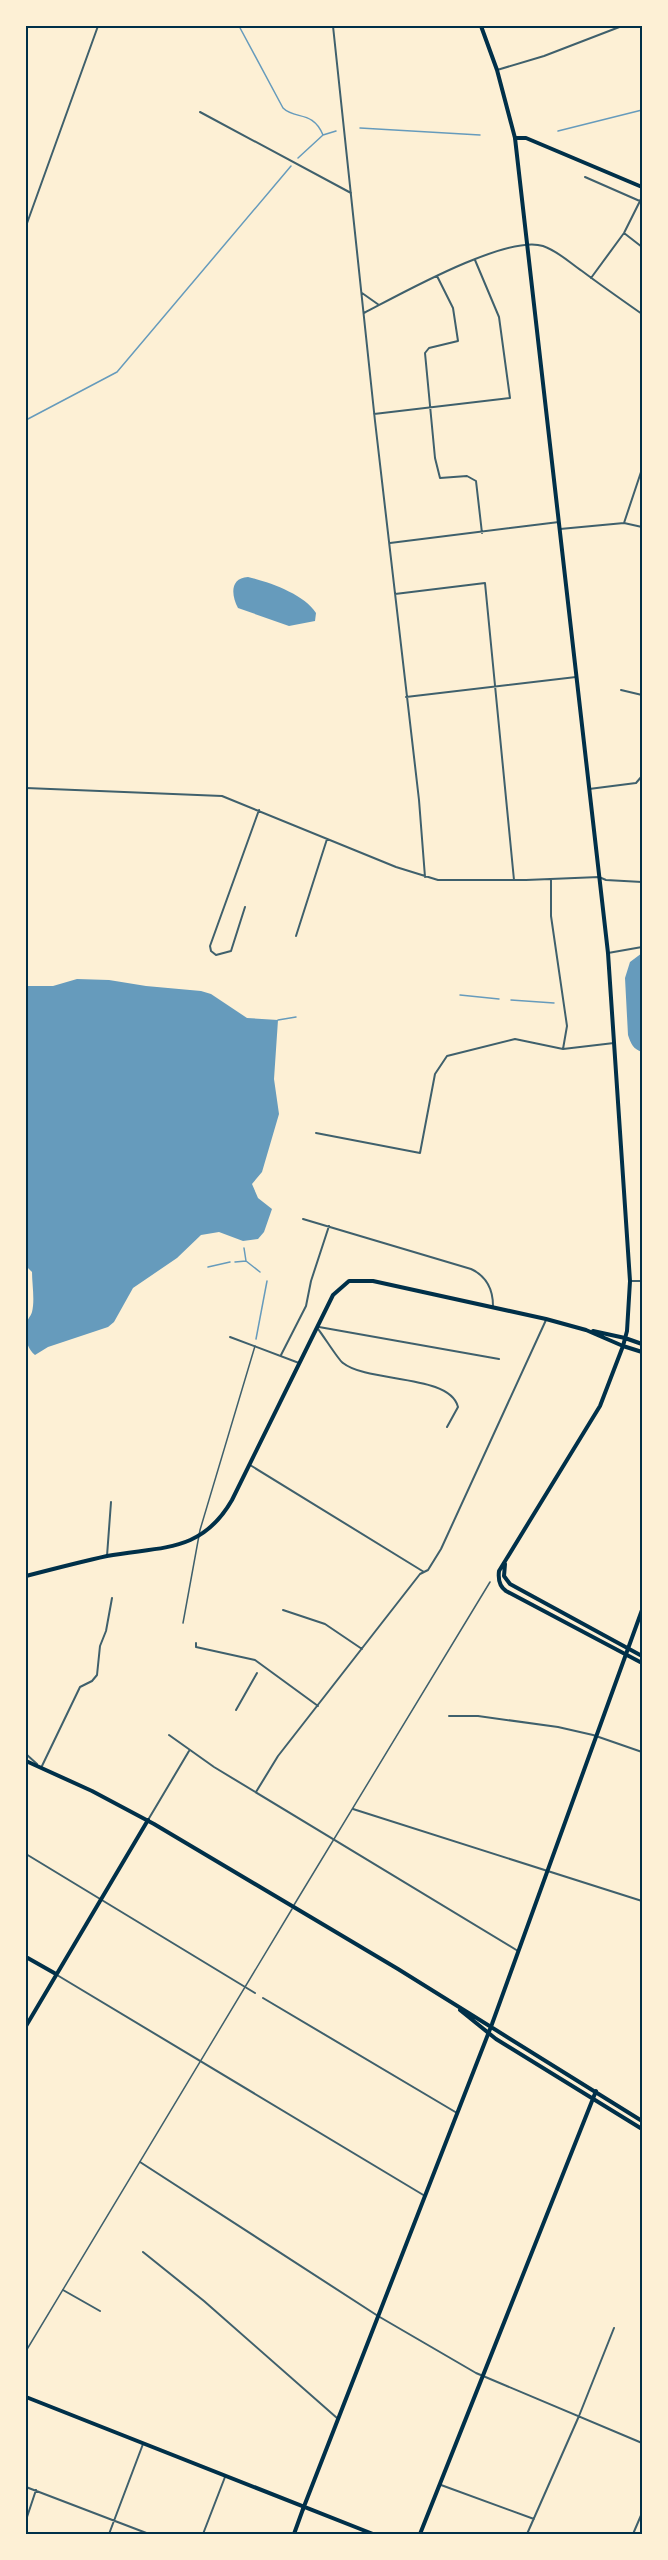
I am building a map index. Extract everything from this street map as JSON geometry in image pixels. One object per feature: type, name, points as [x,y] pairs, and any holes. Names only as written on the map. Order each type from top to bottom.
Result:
[{"type":"main road","points":[[481,26],[497,70],[515,138],[608,953],[630,1281],[625,1338],[600,1406],[498,1576],[503,1588],[642,1663]]},
{"type":"main road","points":[[515,138],[526,138],[642,187]]},
{"type":"main road","points":[[26,1576],[107,1556],[169,1549],[199,1537],[211,1528],[227,1509],[316,1326],[336,1291],[344,1284],[354,1280],[373,1281],[493,1306],[642,1344]]},
{"type":"main road","points":[[586,1330],[642,1352]]},
{"type":"main road","points":[[505,1564],[504,1576],[510,1584],[642,1656]]},
{"type":"main road","points":[[294,2535],[519,1952],[642,1610]]},
{"type":"main road","points":[[26,1761],[148,1820],[491,2026],[642,2121]]},
{"type":"main road","points":[[26,2026],[148,1820]]},
{"type":"main road","points":[[26,1957],[56,1974]]},
{"type":"main road","points":[[458,2007],[488,2032],[642,2128]]},
{"type":"main road","points":[[420,2535],[596,2091]]},
{"type":"main road","points":[[26,2397],[373,2535]]},
{"type":"street","points":[[26,226],[98,26]]},
{"type":"street","points":[[333,26],[374,414],[419,800],[425,877]]},
{"type":"street","points":[[497,70],[544,56],[622,26]]},
{"type":"street","points":[[200,112],[351,193]]},
{"type":"street","points":[[585,177],[642,200],[624,233],[591,278]]},
{"type":"street","points":[[624,233],[642,246]]},
{"type":"street","points":[[364,313],[437,276],[497,252],[527,244],[541,246],[555,252],[642,314]]},
{"type":"street","points":[[374,414],[510,398],[499,317],[475,260]]},
{"type":"street","points":[[437,276],[453,308],[458,340],[429,348],[425,353],[429,407],[440,478],[467,476],[476,481],[482,533]]},
{"type":"street","points":[[362,292],[379,305]]},
{"type":"street","points":[[624,523],[642,469]]},
{"type":"street","points":[[389,543],[559,522]]},
{"type":"street","points":[[560,529],[624,523],[642,527]]},
{"type":"street","points":[[395,594],[485,583],[514,880]]},
{"type":"street","points":[[406,697],[577,677]]},
{"type":"street","points":[[621,690],[642,695]]},
{"type":"street","points":[[589,789],[636,783],[642,776]]},
{"type":"street","points":[[26,788],[208,794],[227,797],[425,877],[452,882],[599,877],[606,880],[642,882]]},
{"type":"street","points":[[245,907],[231,951],[216,955],[210,946],[259,810]]},
{"type":"street","points":[[296,936],[327,839]]},
{"type":"street","points":[[551,880],[551,916],[567,1026],[563,1049]]},
{"type":"street","points":[[608,953],[642,947]]},
{"type":"street","points":[[316,1133],[420,1153],[435,1074],[447,1056],[515,1039],[563,1049],[615,1042]]},
{"type":"street","points":[[303,1219],[471,1269],[486,1280],[493,1306]]},
{"type":"street","points":[[281,1355],[306,1306],[311,1281],[329,1226]]},
{"type":"street","points":[[630,1281],[642,1281]]},
{"type":"street","points":[[256,1792],[278,1756],[441,1549],[546,1319]]},
{"type":"street","points":[[316,1326],[499,1359]]},
{"type":"street","points":[[316,1326],[344,1364],[376,1376],[436,1387],[449,1394],[456,1400],[458,1407],[447,1427]]},
{"type":"street","points":[[230,1337],[299,1363]]},
{"type":"street","points":[[183,1623],[200,1530],[255,1346]]},
{"type":"street","points":[[250,1465],[425,1572]]},
{"type":"street","points":[[107,1556],[111,1502]]},
{"type":"street","points":[[26,2351],[490,1582]]},
{"type":"street","points":[[26,1754],[41,1768],[80,1686],[92,1681],[97,1675],[100,1646],[106,1630],[112,1598]]},
{"type":"street","points":[[283,1610],[326,1624],[362,1649]]},
{"type":"street","points":[[196,1643],[196,1647],[255,1660],[318,1706]]},
{"type":"street","points":[[236,1710],[256,1673]]},
{"type":"street","points":[[449,1716],[478,1716],[558,1727],[598,1736],[642,1752]]},
{"type":"street","points":[[169,1735],[189,1751],[494,1939],[519,1952]]},
{"type":"street","points":[[148,1820],[189,1751]]},
{"type":"street","points":[[353,1809],[496,1852],[642,1901]]},
{"type":"street","points":[[26,1854],[255,1993]]},
{"type":"street","points":[[56,1974],[425,2196]]},
{"type":"street","points":[[263,1998],[458,2113]]},
{"type":"street","points":[[140,2162],[378,2316],[482,2376],[642,2443]]},
{"type":"street","points":[[143,2252],[204,2301],[338,2419]]},
{"type":"street","points":[[63,2290],[100,2311]]},
{"type":"street","points":[[527,2535],[579,2416],[614,2328]]},
{"type":"street","points":[[109,2535],[143,2444]]},
{"type":"street","points":[[203,2535],[225,2477]]},
{"type":"street","points":[[440,2484],[534,2519]]},
{"type":"street","points":[[26,2487],[149,2535]]},
{"type":"street","points":[[26,2520],[36,2490]]},
{"type":"street","points":[[633,2535],[642,2513]]},
{"type":"water","points":[[248,577],[276,586],[303,600],[316,613],[315,621],[289,626],[238,608],[233,593],[235,584],[238,580]]},
{"type":"water","points":[[642,953],[642,1052],[633,1046],[628,1035],[625,978],[630,962]]},
{"type":"water","points":[[77,979],[109,980],[201,991],[211,994],[247,1018],[278,1020],[274,1079],[279,1114],[262,1172],[252,1184],[258,1198],[272,1209],[264,1232],[258,1239],[243,1241],[219,1232],[201,1235],[177,1258],[133,1288],[114,1322],[108,1327],[48,1347],[35,1355],[26,1341],[25,1332],[26,1323],[32,1312],[33,1297],[32,1272],[26,1266],[26,986],[53,986]]},
{"type":"waterway","points":[[239,26],[283,108],[314,122],[323,135]]},
{"type":"waterway","points":[[558,131],[642,110]]},
{"type":"waterway","points":[[360,128],[480,135]]},
{"type":"waterway","points":[[298,158],[323,135],[336,131]]},
{"type":"waterway","points":[[26,420],[117,372],[291,166]]},
{"type":"waterway","points":[[460,995],[499,999]]},
{"type":"waterway","points":[[511,1000],[554,1003]]},
{"type":"waterway","points":[[278,1020],[296,1017]]},
{"type":"waterway","points":[[244,1248],[246,1261],[260,1272]]},
{"type":"waterway","points":[[235,1262],[246,1261]]},
{"type":"waterway","points":[[208,1267],[230,1262]]},
{"type":"waterway","points":[[256,1339],[267,1281]]}]
